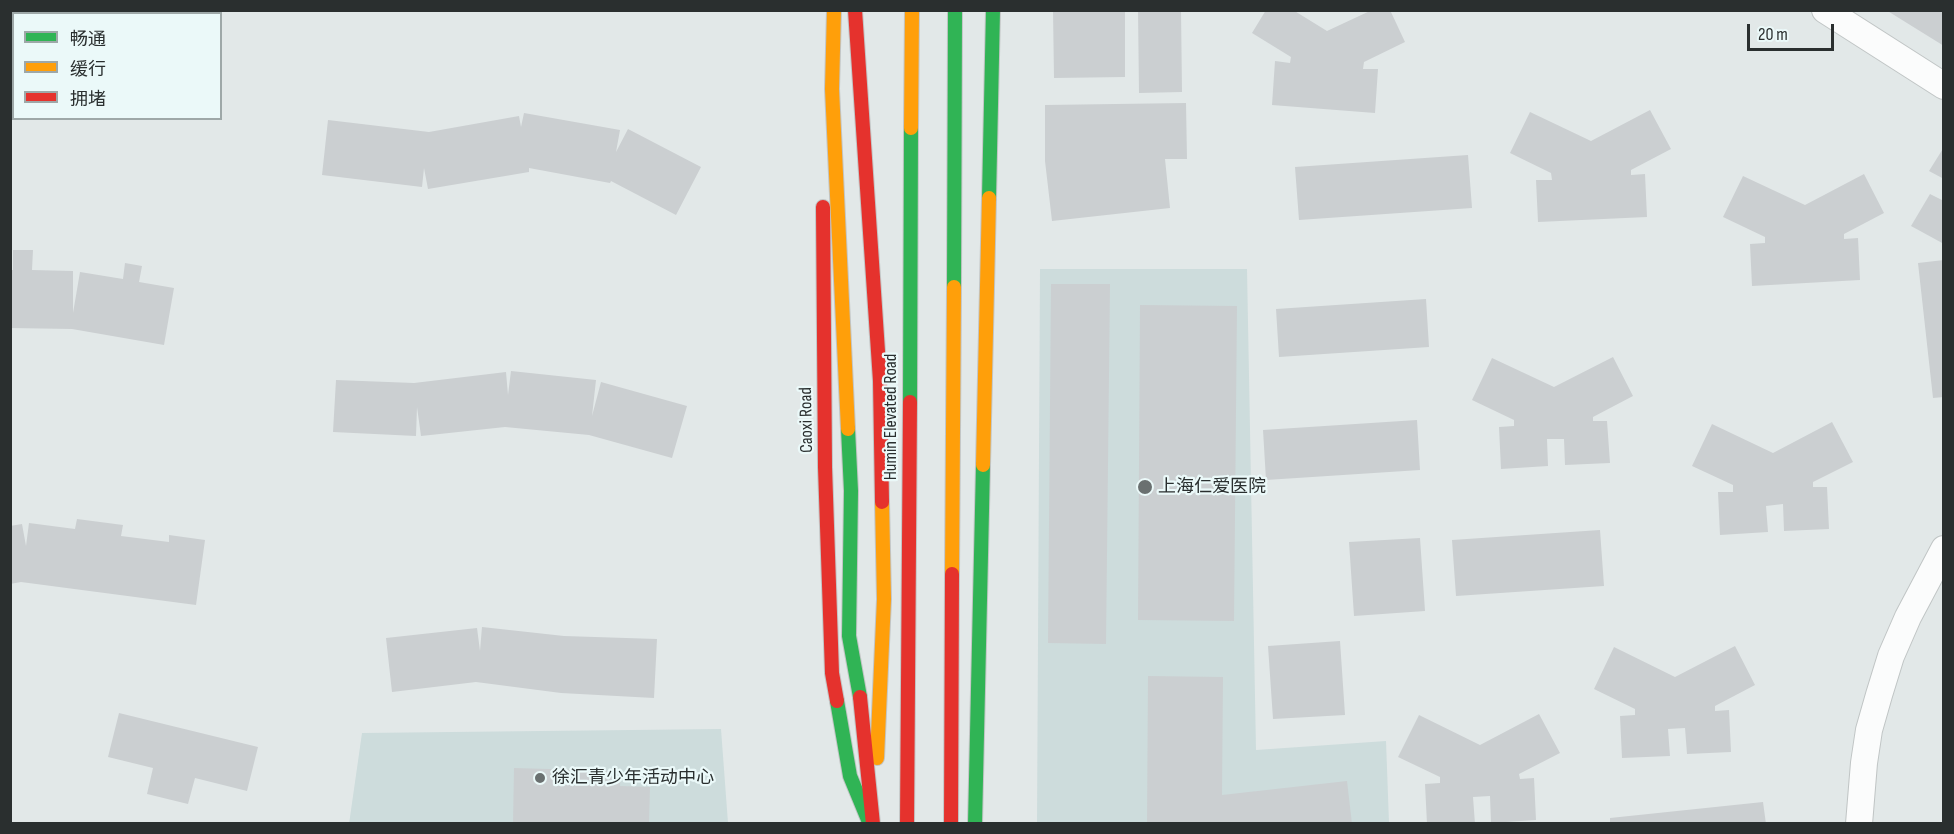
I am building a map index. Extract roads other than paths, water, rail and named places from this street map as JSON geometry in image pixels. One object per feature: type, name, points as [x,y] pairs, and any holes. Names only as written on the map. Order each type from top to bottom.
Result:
[{"type":"main road","name":"Caoxi Road","points":[[821,10],[825,467],[832,674],[850,776],[872,824]]},
{"type":"main road","points":[[834,10],[832,89],[851,491],[849,636],[860,692],[872,824]]},
{"type":"main road","points":[[855,10],[880,381],[884,599],[872,824]]},
{"type":"main road","name":"Humin Elevated Road","points":[[907,824],[912,10]]},
{"type":"main road","points":[[951,824],[956,10]]},
{"type":"main road","points":[[975,824],[993,10]]},
{"type":"street","points":[[1825,10],[1944,86]]},
{"type":"street","points":[[1859,824],[1869,730],[1891,656],[1908,616],[1944,549]]},
{"type":"place","name":"上海仁爱医院","points":[[1145,487]]},
{"type":"place","name":"徐汇青少年活动中心","points":[[540,778]]}]
